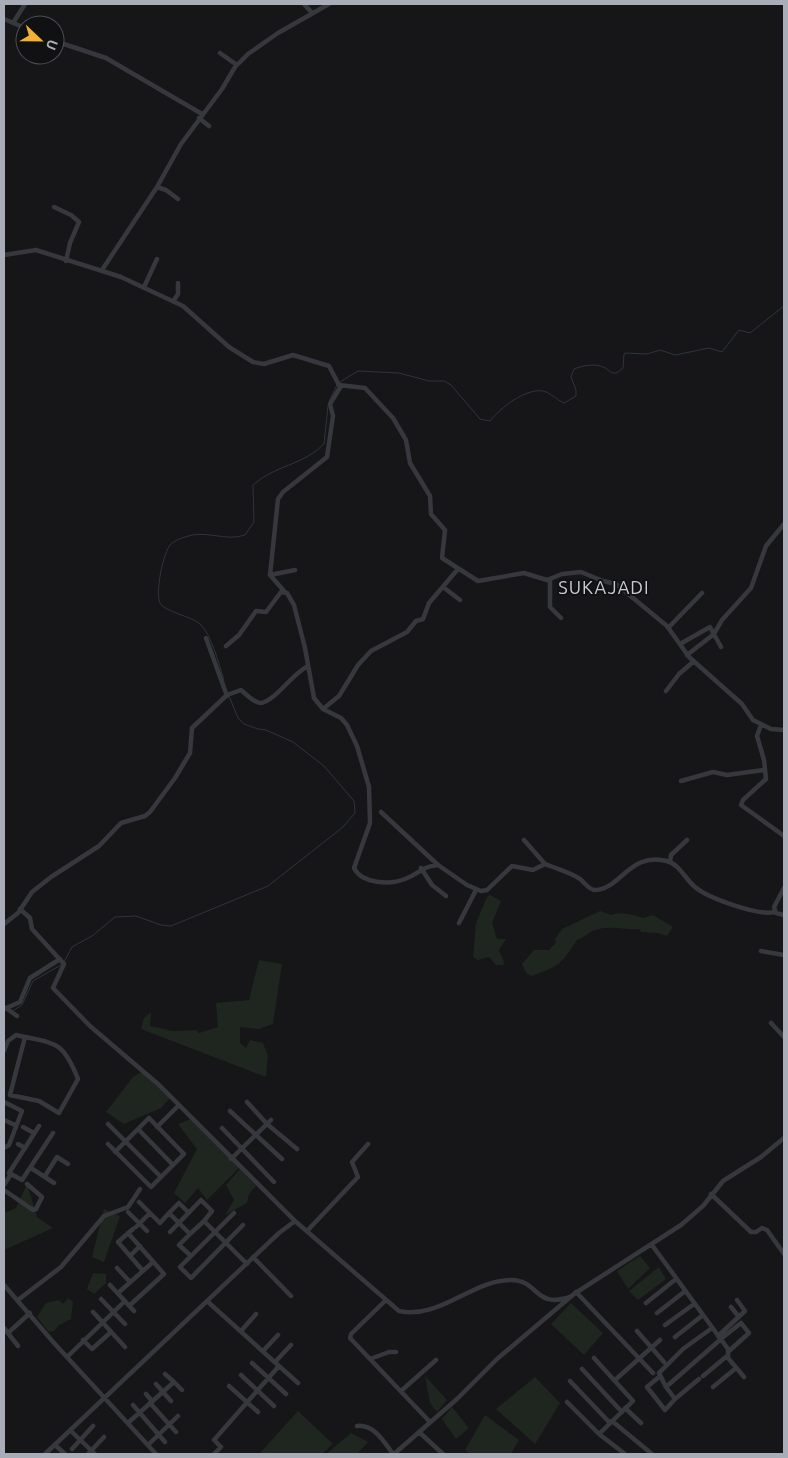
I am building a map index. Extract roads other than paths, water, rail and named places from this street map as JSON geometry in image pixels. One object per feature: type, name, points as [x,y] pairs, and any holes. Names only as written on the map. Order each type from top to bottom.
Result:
[{"type":"street","points":[[4,19],[13,23],[25,4]]},
{"type":"street","points":[[304,4],[312,13]]},
{"type":"street","points":[[102,270],[157,187],[181,144],[237,65],[278,32],[329,4]]},
{"type":"street","points":[[65,44],[106,58],[201,116],[210,126]]},
{"type":"street","points":[[220,53],[237,65]]},
{"type":"street","points":[[157,187],[166,190],[178,199]]},
{"type":"street","points":[[54,207],[71,215],[79,222],[70,243],[66,261]]},
{"type":"street","points":[[4,254],[34,249],[66,261],[102,270],[174,300],[195,315],[229,347],[250,360],[264,364],[281,358],[298,356],[329,366],[340,385]]},
{"type":"street","points":[[144,287],[157,259]]},
{"type":"street","points":[[174,300],[178,294],[178,283]]},
{"type":"street","points":[[340,385],[366,388],[393,418],[405,437],[410,463],[430,496],[431,514],[446,530],[442,558],[478,581],[524,573],[541,580],[550,580],[562,574],[581,572],[602,581],[616,584],[668,628],[693,662],[742,704],[754,720],[772,729],[784,730]]},
{"type":"street","points":[[340,385],[330,404],[333,416],[327,457],[283,492],[278,499],[270,575],[289,594],[294,605],[308,666],[310,689],[314,698],[323,709],[341,718],[358,746],[369,787],[370,823],[355,865],[356,873],[371,881],[394,881],[406,879],[421,868],[438,865]]},
{"type":"street","points":[[687,655],[714,634],[722,620],[751,588],[766,546],[784,524]]},
{"type":"street","points":[[323,709],[344,690],[358,664],[371,650],[407,632],[416,622],[424,619],[429,603],[458,569]]},
{"type":"street","points":[[270,575],[295,570]]},
{"type":"street","points":[[550,580],[550,607],[561,618]]},
{"type":"street","points":[[442,587],[460,600]]},
{"type":"street","points":[[226,646],[239,635],[256,611],[266,612],[284,591]]},
{"type":"street","points":[[668,628],[702,594]]},
{"type":"street","points":[[680,644],[709,627],[712,628],[722,647]]},
{"type":"street","points":[[206,638],[228,695]]},
{"type":"street","points":[[666,691],[679,674],[693,662]]},
{"type":"street","points":[[4,924],[20,909],[32,892],[99,846],[121,823],[145,816],[150,812],[188,757],[192,728],[228,695],[241,690],[258,702],[263,703],[275,694],[295,673],[308,666]]},
{"type":"street","points":[[761,725],[757,736],[764,760],[765,780],[742,801],[741,807],[784,836]]},
{"type":"street","points":[[682,781],[713,772],[727,775],[764,770]]},
{"type":"street","points":[[382,812],[438,865],[476,890],[487,890],[512,866],[533,870],[545,864]]},
{"type":"street","points":[[524,840],[545,864],[574,875],[593,890],[607,887],[630,868],[640,863],[661,860],[670,862],[702,892],[748,910],[763,914],[774,912],[784,916]]},
{"type":"street","points":[[670,862],[671,855],[687,840]]},
{"type":"street","points":[[421,868],[432,885],[446,896]]},
{"type":"street","points":[[774,912],[775,904],[784,888]]},
{"type":"street","points":[[459,922],[476,890]]},
{"type":"street","points":[[20,909],[30,918],[32,929],[62,961]]},
{"type":"street","points":[[761,951],[784,954]]},
{"type":"street","points":[[17,1016],[7,1010],[20,1002],[30,978],[62,961]]},
{"type":"street","points":[[62,961],[53,988],[90,1026],[138,1066],[295,1221],[399,1311],[415,1311],[454,1300],[481,1286],[511,1280],[523,1282],[548,1300],[558,1301],[570,1297]]},
{"type":"street","points":[[771,1023],[784,1037]]},
{"type":"street","points":[[4,1051],[8,1041],[16,1035],[54,1044],[69,1056],[78,1079],[60,1113],[39,1101],[10,1095]]},
{"type":"street","points":[[4,1148],[9,1145],[16,1130],[16,1125],[24,1113],[6,1101],[10,1095],[25,1037]]},
{"type":"street","points":[[247,1102],[297,1149]]},
{"type":"street","points":[[157,1126],[178,1106]]},
{"type":"street","points":[[230,1111],[282,1159]]},
{"type":"street","points":[[108,1144],[115,1152],[151,1188],[184,1154],[149,1118],[115,1152]]},
{"type":"street","points":[[4,1120],[16,1125]]},
{"type":"street","points":[[231,1159],[269,1122]]},
{"type":"street","points":[[108,1124],[161,1177]]},
{"type":"street","points":[[4,1184],[8,1173],[39,1126]]},
{"type":"street","points":[[22,1127],[34,1133]]},
{"type":"street","points":[[222,1128],[274,1182]]},
{"type":"street","points":[[138,1129],[173,1165]]},
{"type":"street","points":[[25,1182],[31,1168],[53,1133]]},
{"type":"street","points":[[357,1426],[363,1425],[374,1430],[393,1454],[457,1399],[497,1359],[576,1292],[692,1218],[724,1180],[762,1157],[784,1138]]},
{"type":"street","points":[[18,1144],[25,1148]]},
{"type":"street","points":[[308,1231],[358,1177],[352,1162],[368,1144]]},
{"type":"street","points":[[45,1176],[57,1157],[68,1164]]},
{"type":"street","points":[[31,1168],[54,1183]]},
{"type":"street","points":[[4,1190],[33,1210],[36,1210],[42,1197],[25,1182],[8,1173]]},
{"type":"street","points":[[18,1300],[61,1267],[104,1216],[128,1207],[140,1189]]},
{"type":"street","points":[[711,1194],[751,1232],[756,1232],[762,1228],[766,1230],[784,1254]]},
{"type":"street","points":[[170,1232],[201,1200],[212,1211],[179,1245],[191,1256]]},
{"type":"street","points":[[139,1202],[160,1222],[179,1203],[189,1213]]},
{"type":"street","points":[[128,1212],[136,1226],[147,1231]]},
{"type":"street","points":[[143,1270],[118,1242],[150,1213]]},
{"type":"street","points":[[169,1213],[190,1234]]},
{"type":"street","points":[[234,1213],[180,1267],[191,1278],[244,1225]]},
{"type":"street","points":[[204,1221],[247,1264]]},
{"type":"street","points":[[45,1454],[253,1258],[295,1221]]},
{"type":"street","points":[[128,1233],[164,1274],[129,1306]]},
{"type":"street","points":[[652,1245],[684,1292],[721,1338],[736,1368],[744,1377]]},
{"type":"street","points":[[130,1256],[140,1246]]},
{"type":"street","points":[[253,1258],[291,1296]]},
{"type":"street","points":[[118,1293],[153,1262]]},
{"type":"street","points":[[117,1268],[130,1282]]},
{"type":"street","points":[[646,1303],[676,1279]]},
{"type":"street","points":[[4,1284],[67,1357],[156,1454]]},
{"type":"street","points":[[110,1284],[134,1311]]},
{"type":"street","points":[[4,1295],[9,1290]]},
{"type":"street","points":[[576,1292],[653,1373]]},
{"type":"street","points":[[656,1314],[684,1292]]},
{"type":"street","points":[[101,1298],[124,1324]]},
{"type":"street","points":[[386,1300],[349,1336],[351,1341],[430,1422]]},
{"type":"street","points":[[721,1338],[745,1311],[738,1300]]},
{"type":"street","points":[[67,1357],[125,1301]]},
{"type":"street","points":[[207,1301],[298,1383]]},
{"type":"street","points":[[665,1325],[694,1304]]},
{"type":"street","points":[[731,1308],[739,1317]]},
{"type":"street","points":[[93,1312],[125,1347]]},
{"type":"street","points":[[8,1333],[30,1313]]},
{"type":"street","points":[[241,1331],[256,1314]]},
{"type":"street","points":[[675,1337],[703,1315]]},
{"type":"street","points":[[666,1388],[721,1338],[741,1323],[749,1333],[665,1410],[647,1387],[659,1377],[659,1373],[683,1349],[712,1328]]},
{"type":"street","points":[[4,1328],[18,1346]]},
{"type":"street","points":[[637,1331],[664,1362]]},
{"type":"street","points":[[83,1340],[92,1349],[111,1332]]},
{"type":"street","points":[[263,1351],[278,1335]]},
{"type":"street","points":[[615,1380],[660,1340]]},
{"type":"street","points":[[275,1362],[291,1344]]},
{"type":"street","points":[[370,1359],[389,1352],[396,1352]]},
{"type":"street","points":[[594,1358],[633,1401],[599,1434]]},
{"type":"street","points":[[401,1392],[436,1360]]},
{"type":"street","points":[[252,1363],[286,1394]]},
{"type":"street","points":[[214,1454],[221,1447],[214,1440],[280,1366]]},
{"type":"street","points":[[713,1386],[736,1368]]},
{"type":"street","points":[[582,1369],[623,1410],[641,1422]]},
{"type":"street","points":[[166,1374],[182,1390]]},
{"type":"street","points":[[241,1375],[274,1406]]},
{"type":"street","points":[[659,1377],[676,1399]]},
{"type":"street","points":[[570,1381],[611,1422],[652,1454]]},
{"type":"street","points":[[128,1422],[174,1382]]},
{"type":"street","points":[[156,1384],[171,1401]]},
{"type":"street","points":[[229,1386],[258,1412]]},
{"type":"street","points":[[146,1394],[176,1432]]},
{"type":"street","points":[[567,1402],[599,1434],[625,1454]]},
{"type":"street","points":[[133,1405],[165,1442]]},
{"type":"street","points":[[148,1444],[178,1416]]},
{"type":"street","points":[[72,1449],[93,1426]]},
{"type":"street","points":[[71,1431],[91,1453],[104,1437]]},
{"type":"street","points":[[418,1432],[443,1454]]},
{"type":"street","points":[[55,1445],[65,1454]]},
{"type":"waterway","points":[[340,382],[358,371],[399,373],[429,381],[444,381],[451,385],[480,419],[490,421],[500,410],[514,400],[536,391],[549,393],[564,403],[576,396],[576,390],[571,377],[574,369],[596,365],[612,373],[617,373],[623,368],[624,354],[626,353],[647,354],[660,350],[675,355],[709,348],[722,352],[739,330],[750,333],[784,306]]},
{"type":"waterway","points":[[329,402],[337,385]]},
{"type":"waterway","points":[[224,680],[215,650],[200,624],[167,609],[160,603],[158,591],[165,555],[172,543],[192,535],[230,537],[245,535],[254,522],[253,485],[270,474],[307,457],[324,444],[328,406]]},
{"type":"waterway","points":[[64,962],[72,947],[92,936],[115,917],[136,916],[161,925],[171,926],[268,886],[343,827],[355,813],[354,801],[324,766],[293,742],[266,730],[244,724],[238,718],[229,696]]},
{"type":"waterway","points":[[14,1010],[22,1005],[33,981],[61,965]]},
{"type":"district","name":"SUKAJADI","points":[[604,588]]}]
